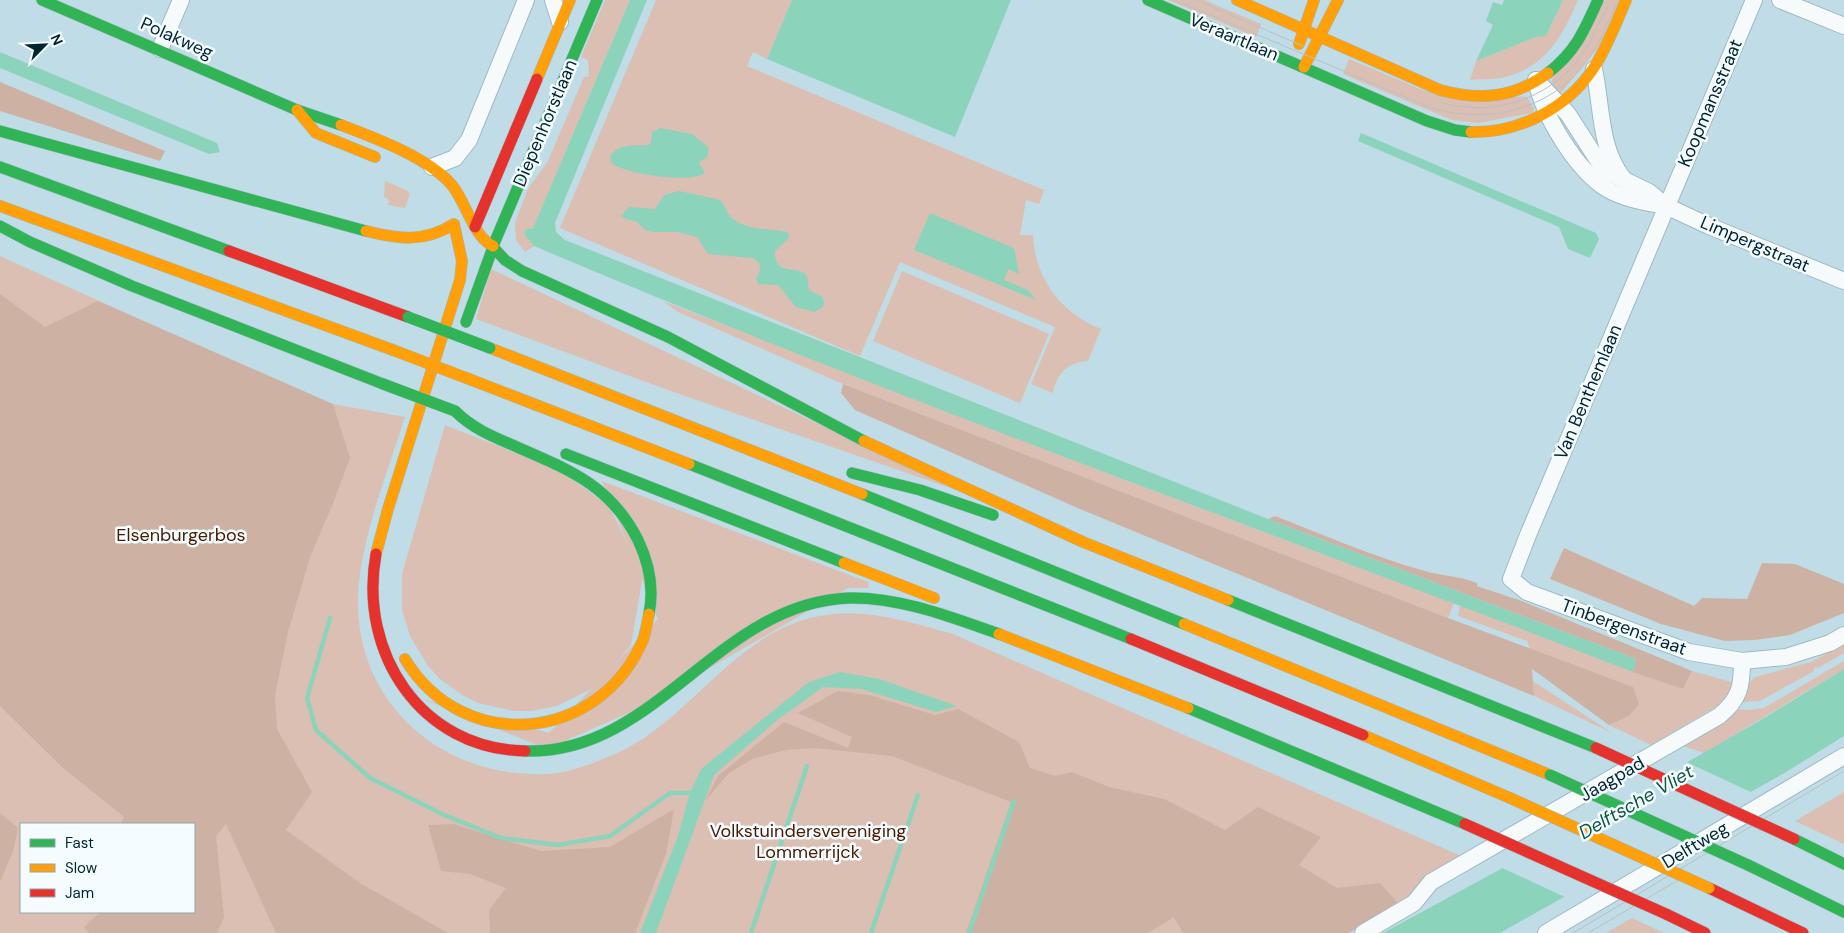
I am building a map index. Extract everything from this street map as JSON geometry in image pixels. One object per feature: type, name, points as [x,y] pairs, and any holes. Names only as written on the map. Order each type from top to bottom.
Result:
[{"type":"main road","name":"Polakweg","points":[[42,0],[160,49],[297,110],[323,116],[432,167],[450,184],[480,236],[505,260],[522,271],[642,324],[861,438],[1084,542]]},
{"type":"main road","name":"Diepenhorstlaan","points":[[462,261],[487,196],[570,0]]},
{"type":"main road","name":"Diepenhorstlaan","points":[[436,414],[493,247],[597,0]]},
{"type":"main road","name":"Veraartlaan","points":[[1148,0],[1428,121],[1464,132],[1498,130],[1516,126],[1560,104],[1594,69],[1626,0]]},
{"type":"main road","name":"Veraartlaan","points":[[1237,0],[1261,6],[1304,29],[1440,90],[1465,97],[1486,97],[1508,93],[1552,70],[1579,42],[1598,0]]},
{"type":"main road","points":[[1293,62],[1314,0]]},
{"type":"main road","points":[[1304,67],[1338,0]]},
{"type":"main road","name":"Polakweg","points":[[297,110],[316,133],[384,161]]},
{"type":"main road","points":[[0,131],[393,238],[413,240],[442,232],[451,218],[467,212],[487,196]]},
{"type":"main road","points":[[0,167],[408,317],[754,449],[1198,628],[1550,775],[1748,865],[1844,912]]},
{"type":"main road","points":[[0,206],[482,384],[809,511],[1143,644],[1510,798],[1709,888],[1803,933]]},
{"type":"main road","points":[[451,218],[462,261],[459,284],[400,470],[374,563],[372,605],[375,626],[390,667],[414,703],[433,719],[474,742],[489,747],[524,753],[565,750],[602,737],[645,711],[742,636],[780,614],[830,600],[874,599],[904,604],[1007,635],[1295,751],[1464,824],[1705,933]]},
{"type":"main road","points":[[0,226],[30,242],[132,286],[455,411],[470,422],[567,469],[594,486],[617,506],[636,534],[649,570],[651,606],[642,641],[628,670],[609,692],[595,704],[566,718],[537,726],[522,727],[494,724],[454,710],[416,676],[400,647]]},
{"type":"main road","points":[[462,261],[451,281],[379,510],[365,570],[364,612],[365,628],[379,666],[399,699],[415,716],[445,740],[462,749],[492,758]]},
{"type":"main road","points":[[470,422],[549,448],[940,600],[1007,635]]},
{"type":"main road","points":[[754,449],[920,490],[1084,542],[1596,748],[1844,864]]},
{"type":"main road","points":[[642,726],[658,713],[712,660]]},
{"type":"street","points":[[160,49],[181,0]]},
{"type":"street","points":[[432,167],[455,158],[469,140],[526,0]]},
{"type":"street","points":[[553,0],[560,22]]},
{"type":"street","name":"Koopmansstraat","points":[[1666,206],[1754,0]]},
{"type":"street","points":[[1780,0],[1844,26]]},
{"type":"street","name":"Limpergstraat","points":[[1594,69],[1606,146],[1613,165],[1625,180]]},
{"type":"street","name":"Limpergstraat","points":[[1536,80],[1560,104],[1604,170],[1649,192],[1666,206],[1708,226],[1844,281]]},
{"type":"street","name":"Limpergstraat","points":[[1536,80],[1545,113],[1589,176],[1607,189],[1645,203],[1666,206]]},
{"type":"street","name":"Van Benthemlaan","points":[[1511,579],[1666,206]]},
{"type":"street","name":"Tinbergenstraat","points":[[1511,579],[1527,592],[1689,652],[1742,661]]},
{"type":"street","points":[[1742,661],[1786,657],[1830,643],[1844,635]]},
{"type":"street","name":"Jaagpad","points":[[1363,933],[1414,903],[1431,882],[1719,716],[1732,706],[1740,689],[1742,661]]},
{"type":"street","name":"Delftweg","points":[[1546,933],[1844,756]]},
{"type":"green space","points":[[605,0],[630,0],[533,228],[526,229],[524,234],[534,246],[525,252],[516,240],[515,223],[528,189],[548,161],[584,77],[589,76],[588,60],[581,57]]},
{"type":"green space","points":[[656,0],[792,0],[767,59],[753,52],[747,66],[1044,190],[1039,204],[1026,200],[1020,235],[1033,235],[1039,266],[1045,280],[1062,304],[1074,314],[1101,329],[1088,361],[1075,364],[1064,370],[1057,380],[1053,393],[1031,384],[1055,327],[900,262],[860,356],[560,228]]},
{"type":"green space","points":[[1168,0],[1204,0],[1261,24],[1256,37]]},
{"type":"green space","points":[[1563,0],[1578,0],[1559,37],[1551,48],[1532,66],[1505,77],[1470,80],[1476,61],[1549,30]]},
{"type":"green space","points":[[1605,0],[1622,0],[1602,43],[1560,94],[1551,86],[1552,80]]},
{"type":"green space","points":[[1349,59],[1425,91],[1527,97],[1534,109],[1532,113],[1478,123],[1452,120],[1343,74]]},
{"type":"green space","points":[[0,82],[165,151],[160,161],[0,111]]},
{"type":"green space","points":[[385,181],[406,190],[410,194],[405,208],[388,205],[389,200],[384,197]]},
{"type":"green space","name":"Elsenburgerbos","points":[[0,256],[333,407],[333,404],[405,417],[376,507],[363,555],[358,599],[361,637],[372,672],[390,702],[413,728],[441,749],[474,764],[509,772],[547,774],[573,770],[615,754],[641,740],[665,722],[732,662],[756,644],[782,629],[810,618],[828,614],[846,613],[882,616],[953,634],[1461,856],[1419,886],[1399,905],[1348,933],[0,933]]},
{"type":"green space","points":[[491,269],[962,492],[662,388],[476,319]]},
{"type":"green space","points":[[902,271],[1049,334],[1020,403],[873,341]]},
{"type":"green space","points":[[0,294],[45,327],[98,301],[333,404],[350,458],[310,557],[288,632],[275,695],[277,729],[312,792],[286,830],[360,883],[448,933],[276,933],[226,824],[216,836],[224,917],[217,933],[89,933],[84,927],[99,913],[195,913],[195,823],[121,823],[124,817],[62,767],[0,706]]},
{"type":"green space","points":[[663,301],[1120,478],[1454,603],[1448,618],[843,384],[678,312]]},
{"type":"green space","points":[[843,384],[1448,618],[1633,687],[1639,704],[1629,716],[1609,725],[1532,669],[1534,696],[1080,509],[855,410],[841,393]]},
{"type":"green space","points":[[445,425],[561,471],[609,506],[643,575],[631,645],[597,686],[557,706],[531,711],[513,711],[478,703],[462,695],[440,679],[428,666],[410,636],[402,610],[402,574]]},
{"type":"green space","points":[[602,481],[868,582],[869,588],[848,588],[644,706],[547,749],[423,699],[549,733],[658,619]]},
{"type":"green space","points":[[1275,516],[1387,559],[1425,571],[1477,583],[1477,586],[1519,600],[1692,671],[1683,689],[1633,672],[1636,659],[1268,519]]},
{"type":"green space","points":[[1564,548],[1694,606],[1702,598],[1747,599],[1762,563],[1795,564],[1844,584],[1844,613],[1790,635],[1755,640],[1725,641],[1661,624],[1550,579]]},
{"type":"green space","points":[[1460,605],[1683,689],[1692,671],[1735,683],[1727,700],[1651,745],[1609,725],[1629,716],[1633,687],[1530,649],[1527,641],[1458,616]]},
{"type":"green space","points":[[1844,644],[1844,653],[1818,668],[1814,667],[1814,671],[1760,701],[1740,702],[1747,685],[1755,677],[1811,662]]},
{"type":"green space","points":[[1844,661],[1844,669],[1704,753],[1680,745],[1734,709],[1764,708]]},
{"type":"green space","points":[[1533,681],[1612,733],[1534,696]]},
{"type":"green space","points":[[838,691],[869,695],[935,715],[958,709],[1019,742],[1030,768],[1055,776],[1072,772],[1109,787],[1164,799],[1225,830],[1258,807],[1321,837],[1299,865],[1337,888],[1380,883],[1397,902],[1349,933],[1183,933],[1174,917],[1148,933],[966,933],[1011,802],[892,756],[816,748],[786,750],[752,759],[728,774],[705,801],[718,776],[784,722],[848,748],[852,737],[798,713]]},
{"type":"green space","points":[[1844,792],[1844,844],[1795,821]]},
{"type":"green space","points":[[674,809],[666,854],[635,933],[490,933],[489,910],[506,888],[470,874],[441,871],[428,825],[453,824],[541,851],[610,847]]},
{"type":"green space","points":[[0,813],[18,828],[13,851],[0,882]]},
{"type":"green space","points":[[1632,918],[1664,933],[1606,933]]},
{"type":"water","points":[[630,0],[647,0],[555,223],[556,232],[565,240],[1268,519],[1636,659],[1633,672],[807,358],[534,246],[524,234],[526,229],[533,228]]},
{"type":"water","points":[[792,0],[1011,0],[955,137],[767,59]]},
{"type":"water","points":[[1504,0],[1563,0],[1546,36],[1536,37],[1476,61],[1493,25],[1486,21],[1493,2],[1502,5]]},
{"type":"water","points":[[0,52],[217,143],[220,152],[209,154],[0,68]]},
{"type":"water","points":[[660,128],[692,134],[709,148],[707,157],[699,162],[705,173],[686,178],[673,178],[644,174],[612,164],[610,157],[618,149],[627,146],[649,145],[652,132]]},
{"type":"water","points":[[1361,133],[1596,233],[1599,239],[1590,258],[1568,249],[1559,227],[1358,141]]},
{"type":"water","points":[[679,191],[717,199],[731,217],[743,225],[788,232],[789,238],[775,251],[778,264],[786,269],[797,270],[806,275],[809,290],[823,297],[824,304],[822,308],[814,312],[796,307],[778,285],[758,284],[756,278],[760,267],[753,258],[708,254],[697,237],[677,232],[645,230],[637,222],[623,218],[622,215],[629,207],[655,209],[664,195]]},
{"type":"water","points":[[930,213],[1014,248],[1019,274],[1009,269],[1004,280],[1028,290],[1036,300],[914,250]]},
{"type":"water","name":"Delftsche Vliet","points":[[1844,669],[1844,736],[1786,772],[1500,933],[1383,933],[1499,870],[1759,721]]},
{"type":"water","points":[[840,672],[879,679],[957,706],[936,712],[861,689],[823,687],[776,721],[714,775],[656,933],[640,933],[678,836],[690,793],[701,769],[809,682]]},
{"type":"pier","points":[[1684,761],[1753,793],[1567,898],[1500,867]]},
{"type":"waterway","points":[[330,618],[307,698],[316,730],[370,778],[442,814],[501,838],[558,845],[610,836],[670,793],[690,793]]},
{"type":"waterway","points":[[751,933],[807,766]]},
{"type":"waterway","points":[[871,933],[918,795]]},
{"type":"waterway","points":[[969,933],[1014,801]]},
{"type":"tram line","points":[[1175,0],[1429,107],[1473,114],[1494,114],[1515,110],[1555,92],[1572,78],[1592,54],[1618,0]]},
{"type":"tram line","points":[[1196,0],[1303,46]]},
{"type":"tram line","points":[[1439,102],[1479,108],[1518,102],[1536,94],[1553,84],[1581,56],[1608,5]]},
{"type":"tram line","points":[[1573,933],[1844,771]]},
{"type":"tram line","points":[[1588,933],[1687,875]]},
{"type":"traffic: fast","points":[[42,0],[297,110],[341,125]]},
{"type":"traffic: fast","points":[[493,246],[597,0]]},
{"type":"traffic: fast","points":[[1148,0],[1427,121],[1455,130],[1471,132]]},
{"type":"traffic: fast","points":[[1548,73],[1566,57],[1578,40],[1598,0]]},
{"type":"traffic: fast","points":[[0,131],[366,231]]},
{"type":"traffic: fast","points":[[0,167],[229,251]]},
{"type":"traffic: fast","points":[[0,226],[30,242],[132,286],[383,384]]},
{"type":"traffic: fast","points":[[493,247],[505,260],[522,271],[668,337],[864,441]]},
{"type":"traffic: fast","points":[[466,322],[493,247]]},
{"type":"traffic: fast","points":[[408,317],[490,348]]},
{"type":"traffic: fast","points":[[383,384],[455,411]]},
{"type":"traffic: fast","points":[[455,411],[469,423],[484,432],[571,472],[602,493],[615,506],[627,521],[638,540],[645,558],[651,586],[649,614]]},
{"type":"traffic: fast","points":[[566,454],[844,563]]},
{"type":"traffic: fast","points":[[689,464],[1131,639]]},
{"type":"traffic: fast","points":[[852,473],[920,490],[993,515]]},
{"type":"traffic: fast","points":[[862,494],[1184,624]]},
{"type":"traffic: fast","points":[[525,751],[571,746],[613,729],[651,706],[723,650],[761,625],[803,606],[849,598],[887,601],[925,609],[999,634]]},
{"type":"traffic: fast","points":[[1228,600],[1596,748]]},
{"type":"traffic: fast","points":[[1188,708],[1465,824]]},
{"type":"traffic: fast","points":[[1550,775],[1748,865]]},
{"type":"traffic: fast","points":[[1794,839],[1844,864]]},
{"type":"traffic: fast","points":[[1748,865],[1844,912]]},
{"type":"traffic: slow","points":[[537,79],[570,0]]},
{"type":"traffic: slow","points":[[1237,0],[1440,90],[1469,96],[1496,95],[1522,88],[1548,73]]},
{"type":"traffic: slow","points":[[1299,44],[1314,0]]},
{"type":"traffic: slow","points":[[1304,67],[1338,0]]},
{"type":"traffic: slow","points":[[1471,132],[1507,128],[1524,123],[1540,116],[1569,96],[1582,83],[1598,61],[1626,0]]},
{"type":"traffic: slow","points":[[297,110],[316,133],[375,157]]},
{"type":"traffic: slow","points":[[341,125],[400,149],[441,174],[456,191],[480,235],[493,246]]},
{"type":"traffic: slow","points":[[0,206],[393,350]]},
{"type":"traffic: slow","points":[[366,231],[411,238],[432,234],[454,224],[462,261],[460,280],[388,509],[376,554]]},
{"type":"traffic: slow","points":[[490,348],[862,494]]},
{"type":"traffic: slow","points":[[393,350],[482,384]]},
{"type":"traffic: slow","points":[[482,384],[689,464]]},
{"type":"traffic: slow","points":[[864,441],[1083,542],[1228,600]]},
{"type":"traffic: slow","points":[[844,563],[934,598]]},
{"type":"traffic: slow","points":[[405,659],[430,690],[460,711],[494,722],[529,724],[564,717],[595,700],[623,674],[643,640],[649,614]]},
{"type":"traffic: slow","points":[[1184,624],[1550,775]]},
{"type":"traffic: slow","points":[[999,634],[1188,708]]},
{"type":"traffic: slow","points":[[1363,735],[1510,798]]},
{"type":"traffic: slow","points":[[1510,798],[1709,888]]},
{"type":"traffic: jam","points":[[475,227],[537,79]]},
{"type":"traffic: jam","points":[[229,251],[408,317]]},
{"type":"traffic: jam","points":[[376,554],[373,591],[377,626],[388,659],[405,689],[427,714],[455,733],[488,746],[525,751]]},
{"type":"traffic: jam","points":[[1131,639],[1363,735]]},
{"type":"traffic: jam","points":[[1596,748],[1794,839]]},
{"type":"traffic: jam","points":[[1465,824],[1666,914]]},
{"type":"traffic: jam","points":[[1709,888],[1803,933]]},
{"type":"traffic: jam","points":[[1666,914],[1705,933]]},
{"type":"park label","name":"Volkstuindersvereniging Lommerrijck","points":[[808,841]]}]
